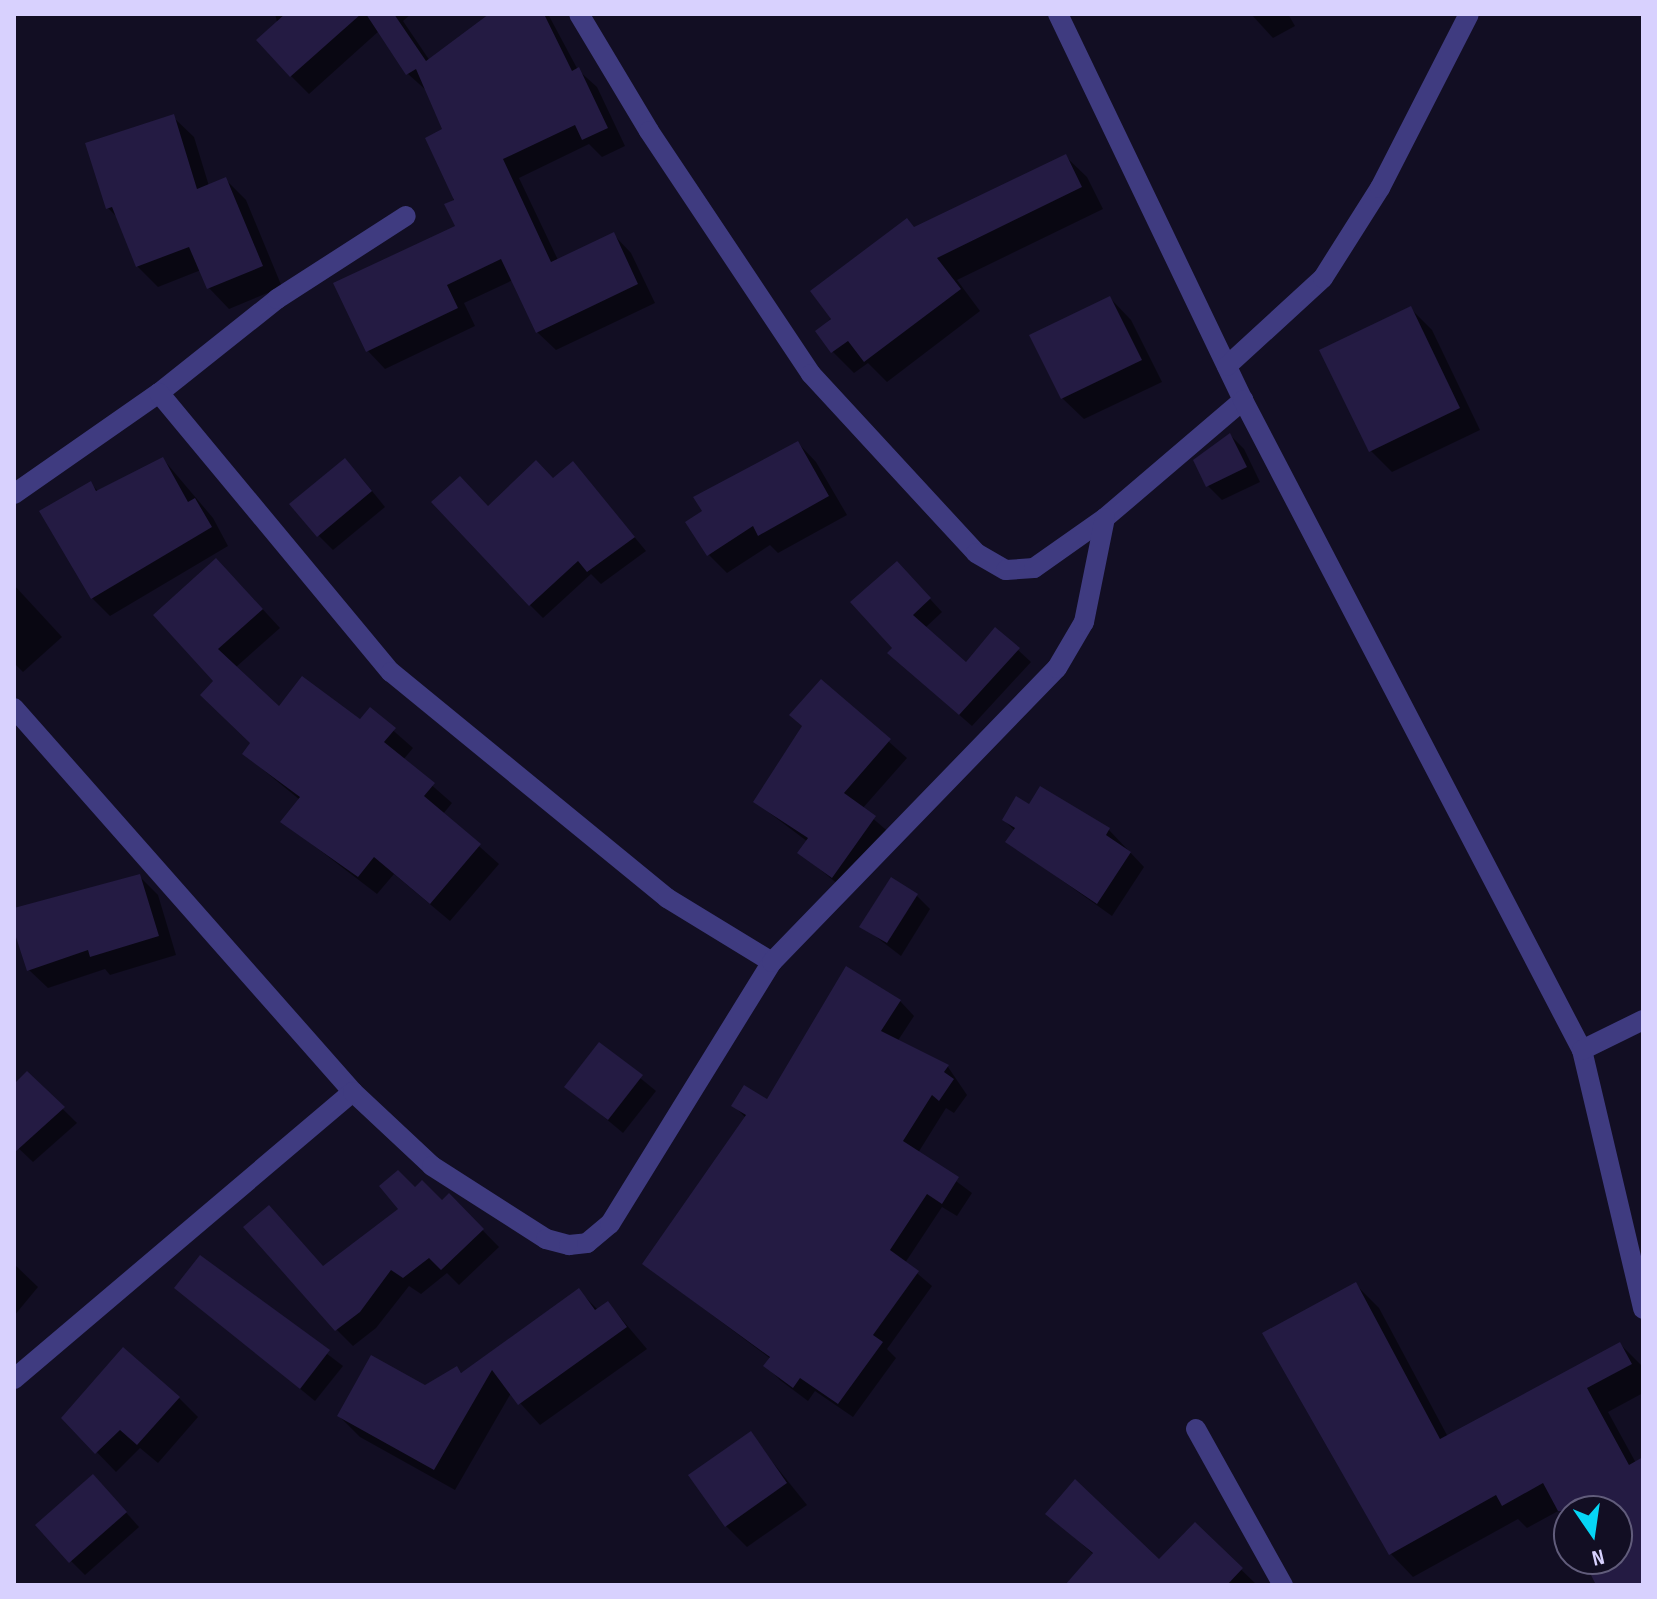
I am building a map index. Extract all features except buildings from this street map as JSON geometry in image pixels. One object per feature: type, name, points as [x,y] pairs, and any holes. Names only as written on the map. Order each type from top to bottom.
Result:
[{"type":"street","points":[[579,14],[649,131],[811,374],[976,553],[1006,570],[1034,568],[1105,518],[1243,400]]},
{"type":"street","points":[[1058,14],[1243,400],[1582,1050],[1643,1309]]},
{"type":"street","points":[[1227,366],[1323,278],[1380,188],[1469,14]]},
{"type":"street","points":[[14,494],[159,393],[277,299],[406,216]]},
{"type":"street","points":[[159,393],[391,672],[667,898],[772,962]]},
{"type":"street","points":[[14,708],[353,1092],[432,1166],[546,1239],[569,1245],[587,1243],[610,1224],[772,962],[1057,668],[1084,622],[1105,518]]},
{"type":"street","points":[[1582,1050],[1643,1020]]},
{"type":"street","points":[[14,1379],[353,1092]]},
{"type":"street","points":[[1196,1429],[1283,1585]]}]
